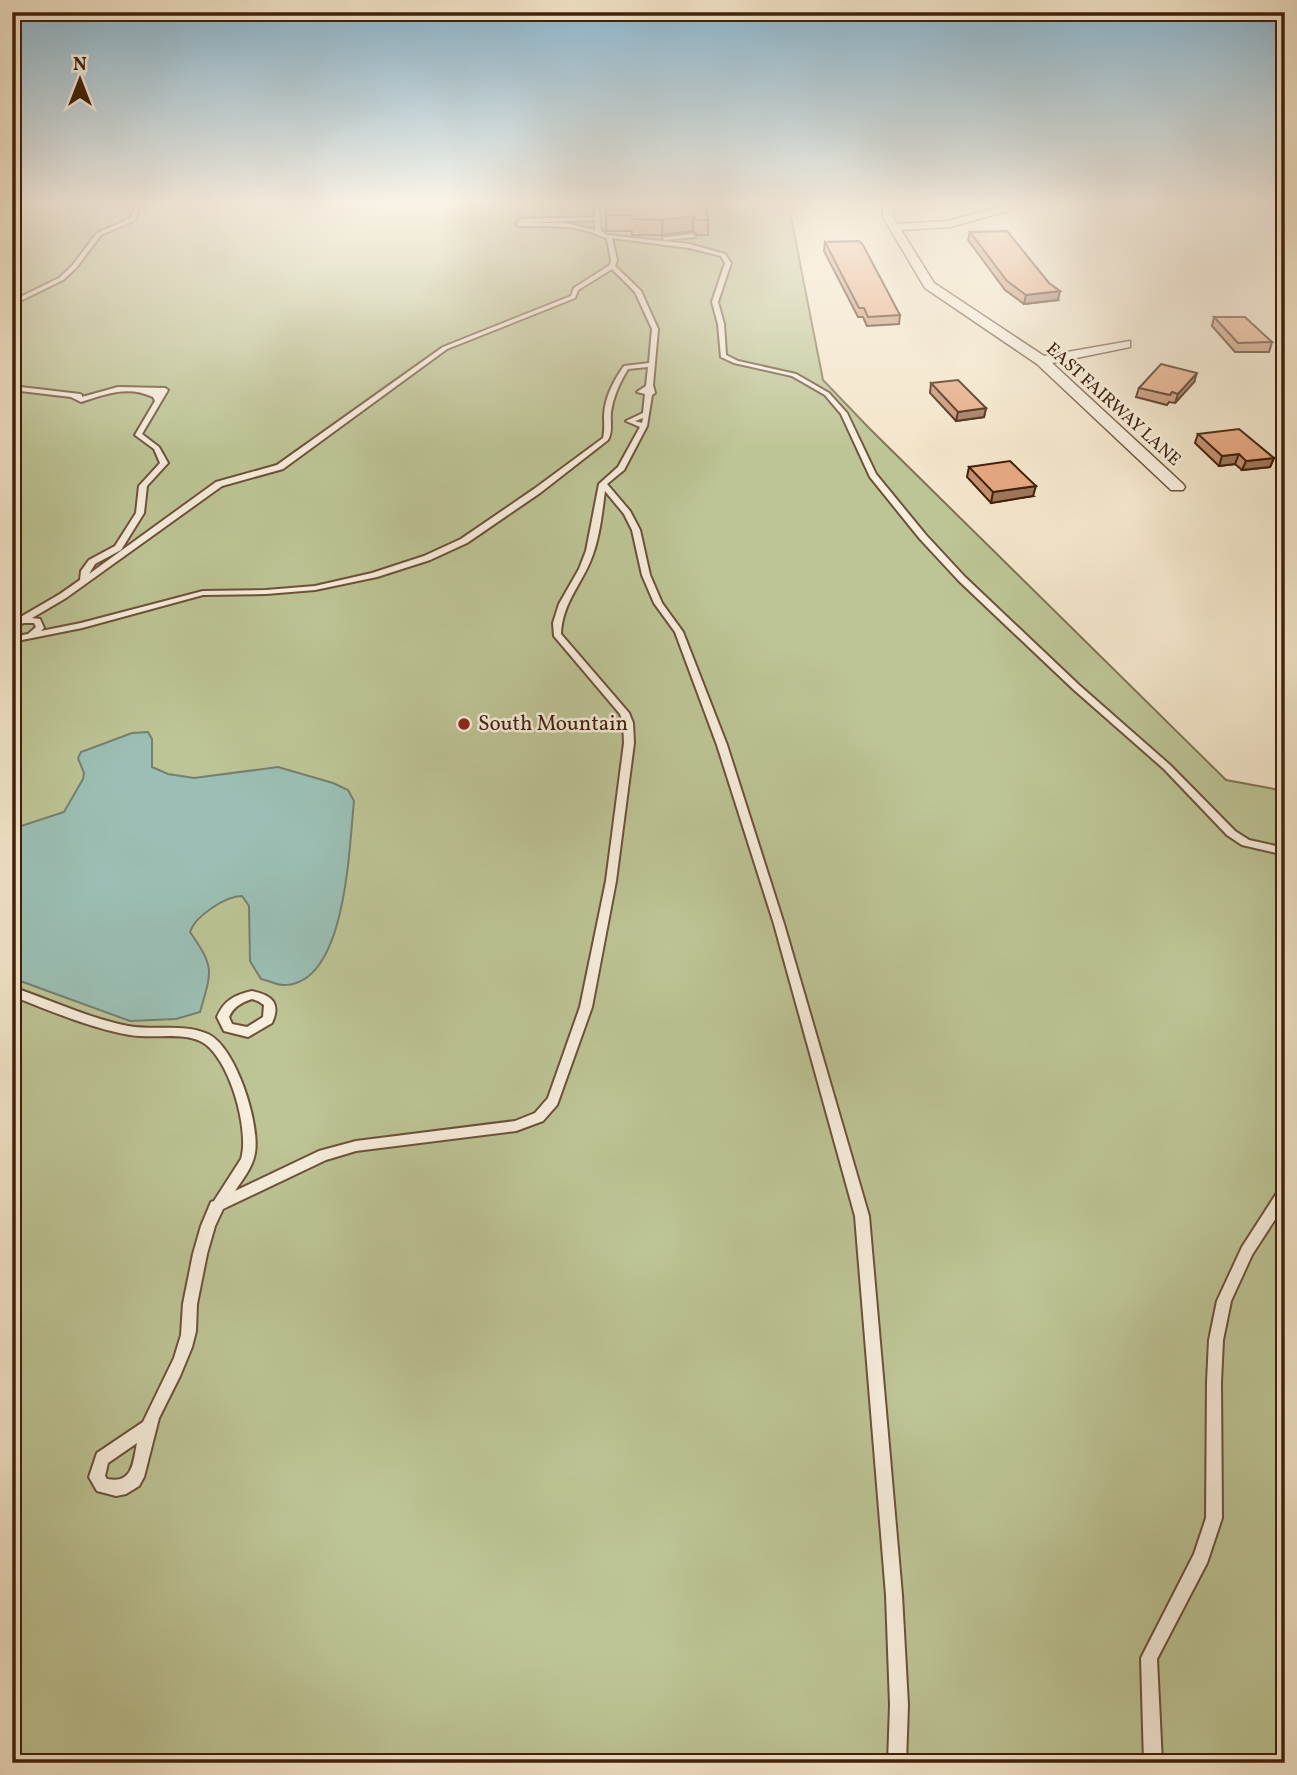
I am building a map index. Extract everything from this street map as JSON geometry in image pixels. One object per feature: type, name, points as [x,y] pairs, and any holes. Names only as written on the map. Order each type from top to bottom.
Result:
[{"type":"street","name":"EAST FAIRWAY LANE","points":[[929,285],[1042,362],[1177,487]]},
{"type":"street","points":[[1042,362],[1125,344]]},
{"type":"lane","points":[[12,303],[49,285]]},
{"type":"lane","points":[[12,625],[35,617],[89,574],[100,572],[112,559],[219,484],[280,467],[445,348],[573,297],[576,289],[582,285]]},
{"type":"lane","points":[[216,1206],[323,1155],[356,1146],[516,1126],[539,1117],[553,1101],[586,1007],[599,947],[629,743],[628,723],[624,713],[557,634],[556,622],[560,605],[574,586],[587,559],[595,534],[603,484],[621,468],[645,420],[655,329],[638,291],[632,285]]},
{"type":"lane","points":[[721,285],[715,302],[721,324],[723,356],[736,362],[794,375],[827,394],[844,413],[873,475],[930,545],[962,579],[1076,687],[1167,766],[1231,833],[1246,843],[1285,852]]},
{"type":"lane","points":[[12,638],[203,593],[315,588],[374,575],[426,558],[464,541],[492,523],[606,439],[610,431],[608,409],[621,373],[626,367],[652,365]]},
{"type":"lane","points":[[12,388],[74,396],[81,400],[127,388],[144,390],[156,396],[158,401],[138,435],[157,448],[164,463],[143,486],[140,513],[118,548],[92,562],[89,574]]},
{"type":"lane","points":[[603,484],[620,504],[636,530],[646,575],[658,603],[679,632],[722,745],[779,924],[862,1216],[894,1595],[897,1763]]},
{"type":"lane","points":[[598,505],[620,504]]},
{"type":"lane","points":[[35,617],[40,623],[41,631]]},
{"type":"lane","points":[[12,991],[133,1031],[200,1035],[215,1032],[224,1023],[225,1011],[235,1000],[252,995],[266,999],[272,1008],[268,1020],[256,1029],[226,1038],[219,1049]]},
{"type":"lane","points":[[224,1023],[234,1031],[241,1032]]},
{"type":"lane","points":[[148,1427],[172,1381],[188,1336],[190,1305],[207,1228],[216,1206],[249,1157],[250,1135],[245,1112],[215,1042],[200,1035]]},
{"type":"lane","points":[[236,1175],[232,1188],[238,1191],[264,1183]]},
{"type":"lane","points":[[1153,1763],[1149,1658],[1201,1557],[1214,1518],[1214,1368],[1216,1340],[1224,1301],[1247,1251],[1285,1192]]},
{"type":"green space","points":[[12,285],[804,285],[823,380],[1226,780],[1285,791],[1285,1763],[12,1763]]},
{"type":"water","points":[[148,732],[152,739],[152,767],[168,774],[194,778],[278,767],[348,790],[354,801],[340,911],[332,940],[320,963],[304,980],[282,985],[261,979],[250,961],[249,906],[242,896],[228,899],[212,908],[198,920],[190,932],[204,954],[209,970],[200,1012],[176,1019],[130,1021],[12,978],[12,829],[64,812],[83,779],[84,773],[78,758],[81,752],[132,733]]},
{"type":"building","points":[[847,285],[884,285],[900,315],[868,317],[864,308],[859,308]]},
{"type":"building","points":[[1012,285],[1052,285],[1060,291],[1026,295]]},
{"type":"building","points":[[1214,317],[1245,317],[1272,342],[1238,343]]},
{"type":"building","points":[[1161,364],[1197,373],[1178,394],[1172,392],[1170,395],[1139,388]]},
{"type":"building","points":[[958,380],[986,408],[958,412],[931,383]]},
{"type":"building","points":[[1239,429],[1274,458],[1246,461],[1239,454],[1222,456],[1198,434]]},
{"type":"building","points":[[1010,461],[1036,486],[993,492],[969,467]]},
{"type":"place","name":"South Mountain","points":[[464,724]]}]
